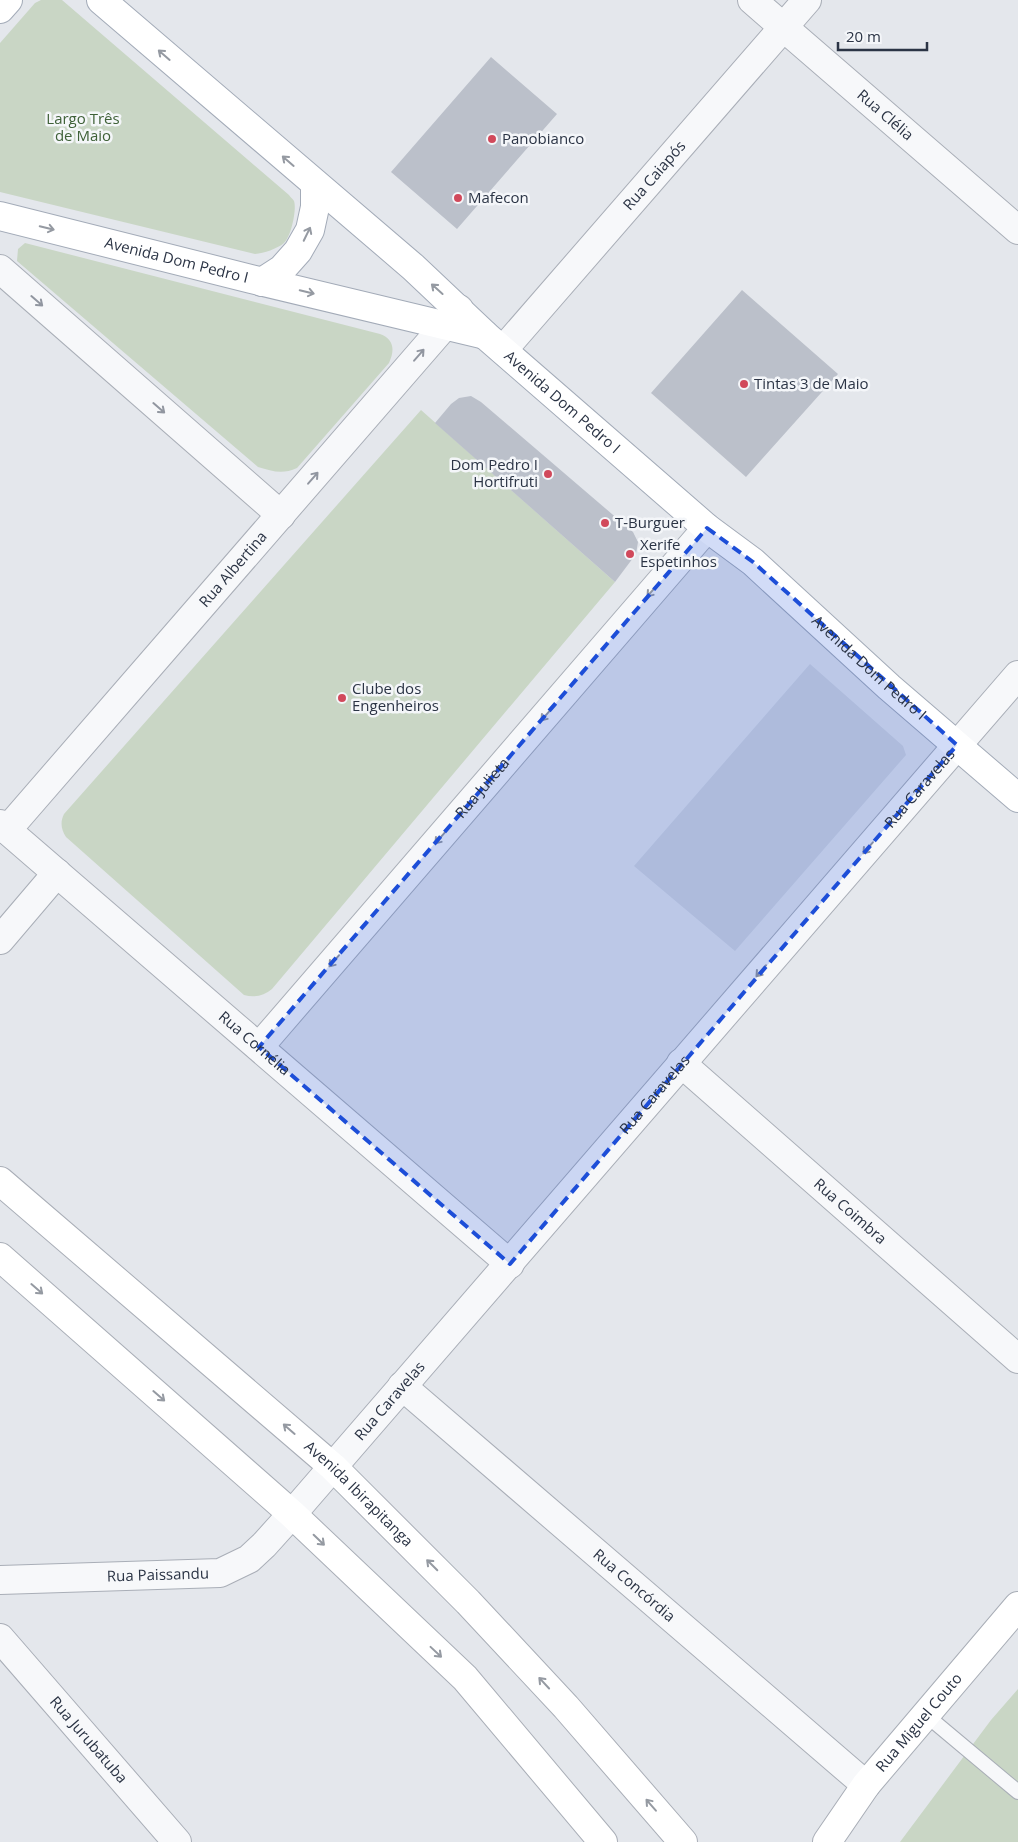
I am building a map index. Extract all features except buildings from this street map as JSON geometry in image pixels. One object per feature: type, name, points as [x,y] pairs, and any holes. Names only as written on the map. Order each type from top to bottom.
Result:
[{"type":"street","points":[[0,9],[8,0]]},
{"type":"street","points":[[101,0],[315,184],[452,317]]},
{"type":"street","name":"Rua Clélia","points":[[752,0],[1018,230]]},
{"type":"street","name":"Rua Caiapós","points":[[494,343],[807,0]]},
{"type":"street","points":[[262,282],[282,269],[298,251],[310,230],[315,207],[315,184]]},
{"type":"street","name":"Avenida Dom Pedro I","points":[[0,216],[262,282],[452,317],[494,343],[707,528],[753,562],[889,687],[1018,798]]},
{"type":"street","points":[[0,270],[281,515]]},
{"type":"street","name":"Rua Albertina","points":[[4,827],[281,515],[452,317]]},
{"type":"street","name":"Rua Julieta","points":[[260,1047],[707,528]]},
{"type":"street","name":"Rua Caravelas","points":[[292,1514],[1018,676]]},
{"type":"street","name":"Rua Cornélia","points":[[4,827],[510,1264]]},
{"type":"street","points":[[0,940],[57,873]]},
{"type":"street","name":"Rua Coimbra","points":[[681,1063],[1018,1359]]},
{"type":"street","name":"Avenida Ibirapitanga","points":[[0,1180],[333,1467],[468,1602],[534,1672],[683,1842]]},
{"type":"street","points":[[0,1257],[292,1514],[465,1678],[603,1842]]},
{"type":"street","name":"Rua Concórdia","points":[[402,1386],[866,1785]]},
{"type":"street","name":"Rua Paissandu","points":[[0,1580],[220,1573],[249,1559],[292,1514]]},
{"type":"street","name":"Rua Miguel Couto","points":[[827,1842],[866,1785],[1018,1606]]},
{"type":"street","name":"Rua Jurubatuba","points":[[0,1638],[177,1842]]},
{"type":"lane","points":[[926,1715],[1018,1792]]},
{"type":"highlighted area","points":[[707,528],[753,562],[957,745],[510,1264],[259,1047]]},
{"type":"shaded area","points":[[810,664],[903,746],[906,755],[735,951],[634,866]]},
{"type":"green space","name":"Largo Três de Maio","points":[[41,0],[62,0],[289,195],[294,201],[295,210],[287,240],[278,247],[255,254],[0,192],[0,43],[35,3]]},
{"type":"green space","points":[[25,243],[380,334],[391,342],[391,358],[389,363],[297,468],[282,472],[258,467],[17,261],[18,249]]},
{"type":"green space","name":"Clube dos Engenheiros","points":[[421,410],[615,582],[272,989],[259,996],[244,995],[66,837],[63,831],[62,820],[64,814]]},
{"type":"green space","points":[[1018,1689],[1018,1842],[900,1842],[991,1720]]},
{"type":"place","name":"Panobianco","points":[[492,139]]},
{"type":"place","name":"Mafecon","points":[[458,198]]},
{"type":"place","name":"Tintas 3 de Maio","points":[[744,384]]},
{"type":"place","name":"Dom Pedro I Hortifruti","points":[[548,474]]},
{"type":"place","name":"T-Burguer","points":[[605,523]]},
{"type":"place","name":"Xerife Espetinhos","points":[[630,554]]},
{"type":"place","name":"Clube dos Engenheiros","points":[[342,698]]}]
